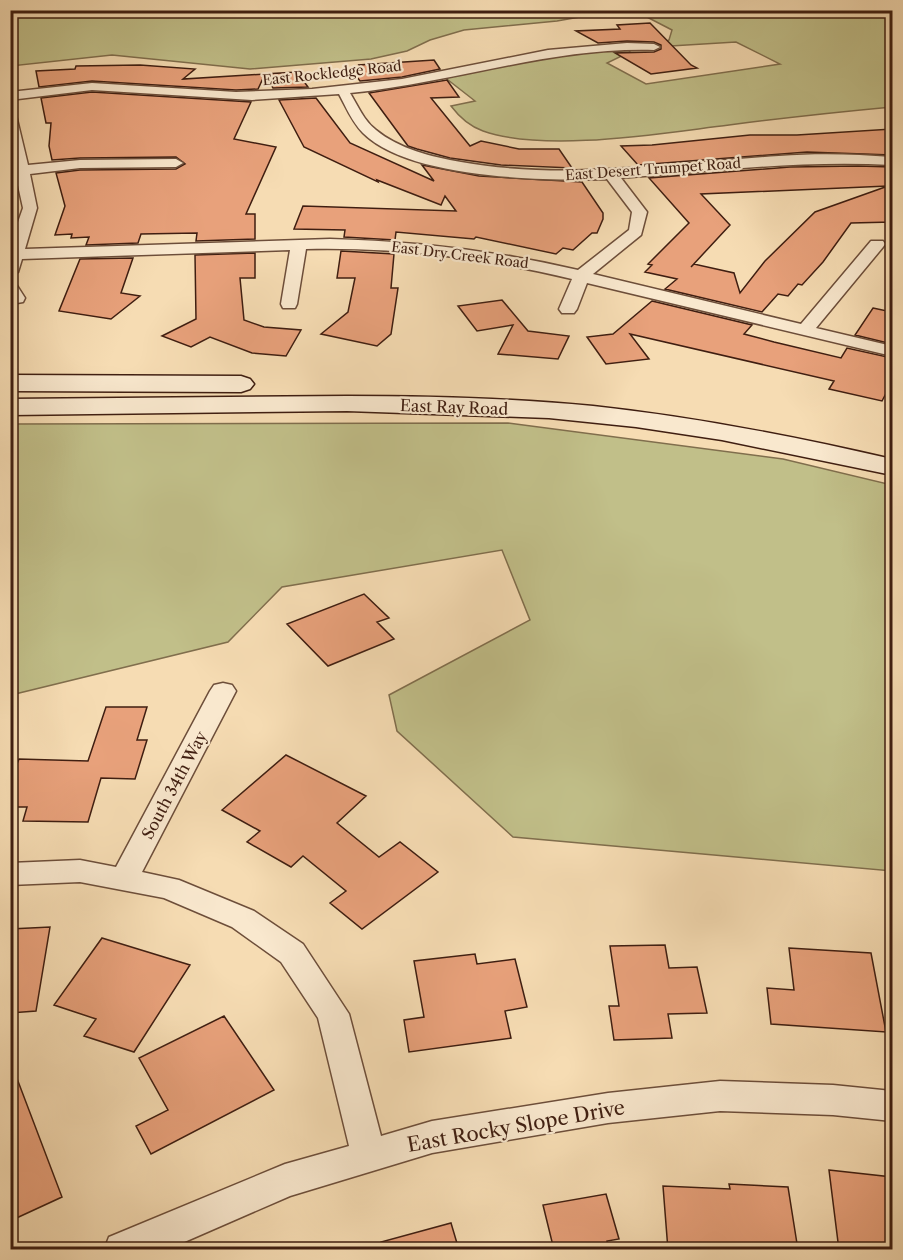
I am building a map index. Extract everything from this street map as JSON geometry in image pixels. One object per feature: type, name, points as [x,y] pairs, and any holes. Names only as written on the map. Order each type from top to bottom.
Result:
[{"type":"main road","name":"East Ray Road","points":[[10,383],[383,385],[545,392],[636,400],[728,412],[892,443]]},
{"type":"main road","name":"East Ray Road","points":[[10,407],[388,405],[549,410],[728,432],[892,467]]},
{"type":"street","name":"East Rockledge Road","points":[[10,96],[31,92],[107,86],[242,96],[342,89],[443,76],[523,56],[560,51],[627,45],[654,47]]},
{"type":"street","name":"East Desert Trumpet Road","points":[[342,89],[369,132],[390,145],[416,156],[507,175],[539,177],[611,175],[809,157],[892,161]]},
{"type":"street","points":[[10,114],[30,208],[10,272]]},
{"type":"street","points":[[23,170],[80,164],[176,163]]},
{"type":"street","points":[[568,309],[582,275],[636,232],[639,224],[640,212],[611,175]]},
{"type":"street","points":[[804,330],[877,244]]},
{"type":"street","points":[[289,304],[299,245]]},
{"type":"street","name":"East Dry Creek Road","points":[[17,255],[299,245],[377,245],[470,254],[518,261],[582,275],[892,351]]},
{"type":"street","name":"South 34th Way","points":[[124,879],[223,691]]},
{"type":"street","points":[[10,874],[80,871],[169,888],[243,919],[292,953],[333,1014],[369,1156]]},
{"type":"street","name":"East Rocky Slope Drive","points":[[122,1250],[285,1180],[432,1137],[608,1108],[720,1096],[833,1100],[892,1106]]},
{"type":"shaded area","points":[[10,11],[892,11],[892,107],[605,139],[571,141],[509,137],[483,131],[461,118],[451,106],[475,101],[443,76],[627,45],[630,52],[607,63],[646,84],[780,64],[736,42],[654,47],[669,40],[672,30],[645,16],[608,12],[557,21],[464,30],[430,40],[407,51],[371,59],[250,69],[112,55],[11,66]]},
{"type":"shaded area","points":[[508,423],[783,459],[892,485],[892,871],[513,837],[397,731],[389,695],[530,620],[502,550],[282,587],[228,642],[11,695],[11,424]]},
{"type":"building","points":[[650,23],[691,65],[697,68],[651,74],[615,53],[654,52],[661,49],[661,45],[654,42],[627,41],[598,43],[576,31],[620,29],[617,25]]},
{"type":"building","points":[[434,60],[440,69],[402,77],[360,81],[351,69],[362,69],[359,65]]},
{"type":"building","points":[[140,65],[195,69],[183,79],[265,74],[258,89],[236,90],[92,81],[39,87],[36,71],[75,69],[76,66]]},
{"type":"building","points":[[297,72],[308,87],[273,88],[265,74]]},
{"type":"building","points":[[447,80],[459,97],[431,98],[470,146],[481,141],[519,149],[559,149],[572,168],[501,165],[450,158],[408,146],[369,93]]},
{"type":"building","points":[[92,92],[251,102],[234,139],[276,147],[246,214],[255,214],[255,239],[196,241],[197,233],[141,234],[138,243],[86,245],[89,237],[71,238],[72,234],[55,235],[65,206],[56,173],[80,170],[176,169],[185,164],[176,157],[52,160],[49,146],[51,123],[46,123],[41,98]]},
{"type":"building","points":[[316,98],[350,143],[434,181],[422,165],[479,176],[582,182],[603,213],[597,233],[592,233],[573,250],[563,248],[556,254],[476,237],[474,239],[396,232],[395,240],[344,237],[345,230],[294,229],[303,206],[456,211],[445,196],[441,205],[377,180],[378,182],[304,147],[279,100]]},
{"type":"building","points":[[892,129],[892,155],[807,152],[638,165],[621,146],[750,135],[797,135]]},
{"type":"building","points":[[790,167],[892,167],[892,222],[851,223],[823,262],[802,285],[798,284],[788,296],[778,294],[762,312],[665,289],[677,279],[645,272],[652,265],[648,264],[689,223],[649,178]],"holes":[[[888,186],[815,212],[765,261],[740,293],[734,273],[694,264],[691,267],[730,225],[701,194]]]},
{"type":"building","points":[[341,251],[394,254],[391,288],[398,288],[391,334],[377,346],[321,334],[348,312],[355,278],[337,278]]},
{"type":"building","points":[[255,253],[255,278],[240,278],[244,320],[264,327],[301,330],[286,356],[252,353],[210,337],[191,347],[162,336],[196,319],[195,255]]},
{"type":"building","points":[[133,258],[121,293],[140,296],[111,319],[59,311],[80,259]]},
{"type":"building","points":[[502,300],[528,331],[569,336],[558,359],[498,354],[513,325],[477,331],[458,306]]},
{"type":"building","points":[[652,301],[752,325],[744,334],[841,358],[847,348],[892,358],[892,382],[882,401],[829,389],[834,381],[630,334],[649,359],[606,364],[587,337],[613,334]]},
{"type":"building","points":[[873,308],[892,312],[892,344],[855,335]]},
{"type":"building","points":[[364,594],[389,618],[377,622],[394,639],[328,666],[287,624]]},
{"type":"building","points":[[106,707],[147,707],[137,740],[147,740],[135,779],[101,778],[88,822],[23,821],[27,807],[10,807],[10,781],[19,759],[88,761]]},
{"type":"building","points":[[286,755],[366,796],[337,823],[379,857],[400,842],[438,872],[362,929],[330,903],[346,891],[303,856],[291,867],[247,842],[260,831],[222,810]]},
{"type":"building","points":[[50,927],[36,1011],[10,1013],[10,929]]},
{"type":"building","points":[[102,938],[190,965],[134,1052],[84,1036],[96,1019],[54,1005]]},
{"type":"building","points":[[665,945],[669,968],[697,967],[707,1013],[668,1014],[672,1038],[614,1040],[609,1006],[619,1006],[610,946]]},
{"type":"building","points":[[789,948],[871,953],[886,1032],[771,1024],[767,988],[794,990]]},
{"type":"building","points":[[475,954],[477,964],[515,959],[527,1007],[505,1011],[511,1038],[409,1052],[404,1020],[424,1017],[414,961]]},
{"type":"building","points":[[224,1016],[274,1090],[151,1154],[136,1126],[168,1110],[139,1058]]},
{"type":"building","points":[[10,1068],[13,1068],[62,1197],[10,1221]]},
{"type":"building","points":[[829,1170],[892,1177],[892,1250],[839,1250]]},
{"type":"building","points":[[729,1184],[788,1187],[798,1250],[668,1250],[663,1186],[730,1189]]},
{"type":"building","points":[[606,1194],[619,1239],[607,1241],[609,1250],[554,1250],[543,1205]]},
{"type":"building","points":[[451,1223],[459,1250],[382,1250],[381,1242]]}]
